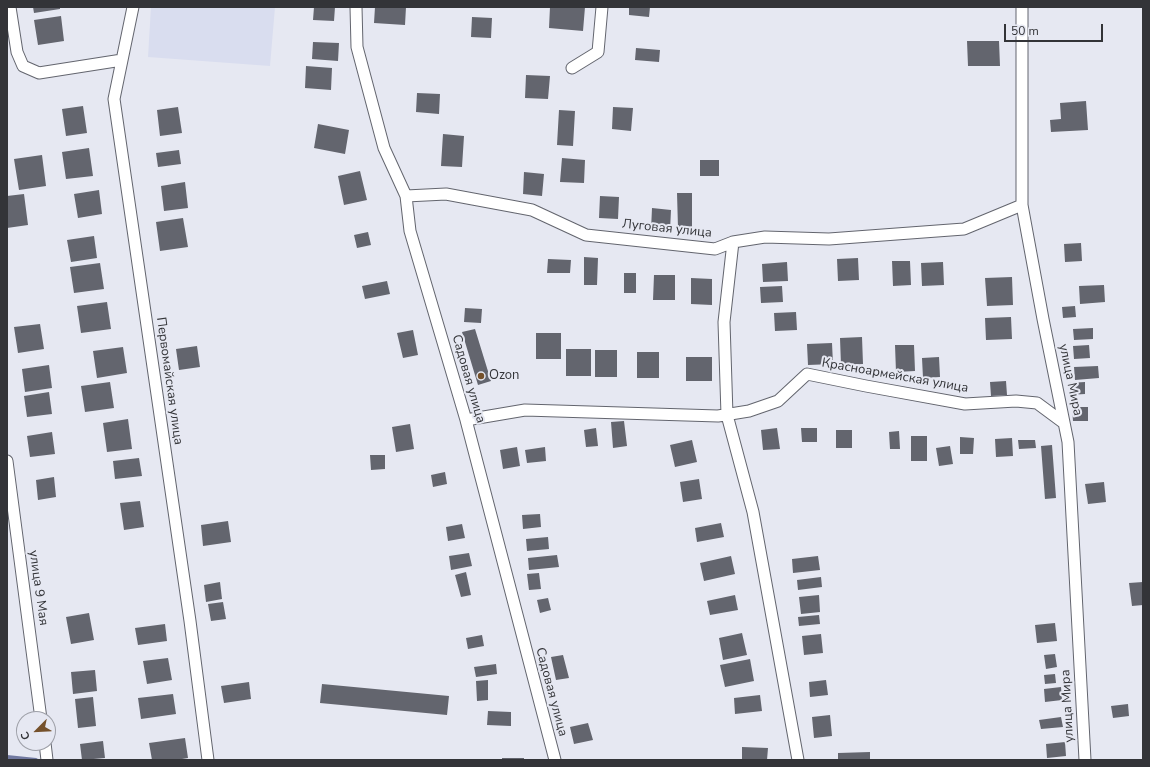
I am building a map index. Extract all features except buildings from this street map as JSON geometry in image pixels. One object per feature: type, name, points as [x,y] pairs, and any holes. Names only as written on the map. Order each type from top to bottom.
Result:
[{"type":"street","points":[[10,7],[17,52],[23,66],[39,73],[122,60]]},
{"type":"street","name":"Первомайская улица","points":[[134,7],[114,100],[189,613],[208,760]]},
{"type":"street","name":"Садовая улица","points":[[356,7],[357,47],[384,148],[406,196],[410,231],[466,420],[555,760]]},
{"type":"street","points":[[572,68],[598,52],[602,7]]},
{"type":"street","name":"улица Мира","points":[[1022,7],[1022,205],[1069,450],[1085,760]]},
{"type":"street","name":"Луговая улица","points":[[406,196],[446,194],[532,210],[586,235],[715,249],[733,242],[765,237],[829,239],[964,229],[1022,205]]},
{"type":"street","points":[[733,242],[724,322],[727,414],[753,512],[798,760]]},
{"type":"street","name":"Красноармейская улица","points":[[466,420],[525,410],[718,416],[749,411],[778,401],[807,374],[965,404],[1016,401],[1037,403],[1064,423]]},
{"type":"street","name":"улица 9 Мая","points":[[7,461],[41,711]]},
{"type":"shaded area","points":[[151,7],[275,7],[270,66],[148,57]]},
{"type":"waterway","points":[[7,757],[36,760]]},
{"type":"place","name":"Ozon","points":[[481,376]]}]
